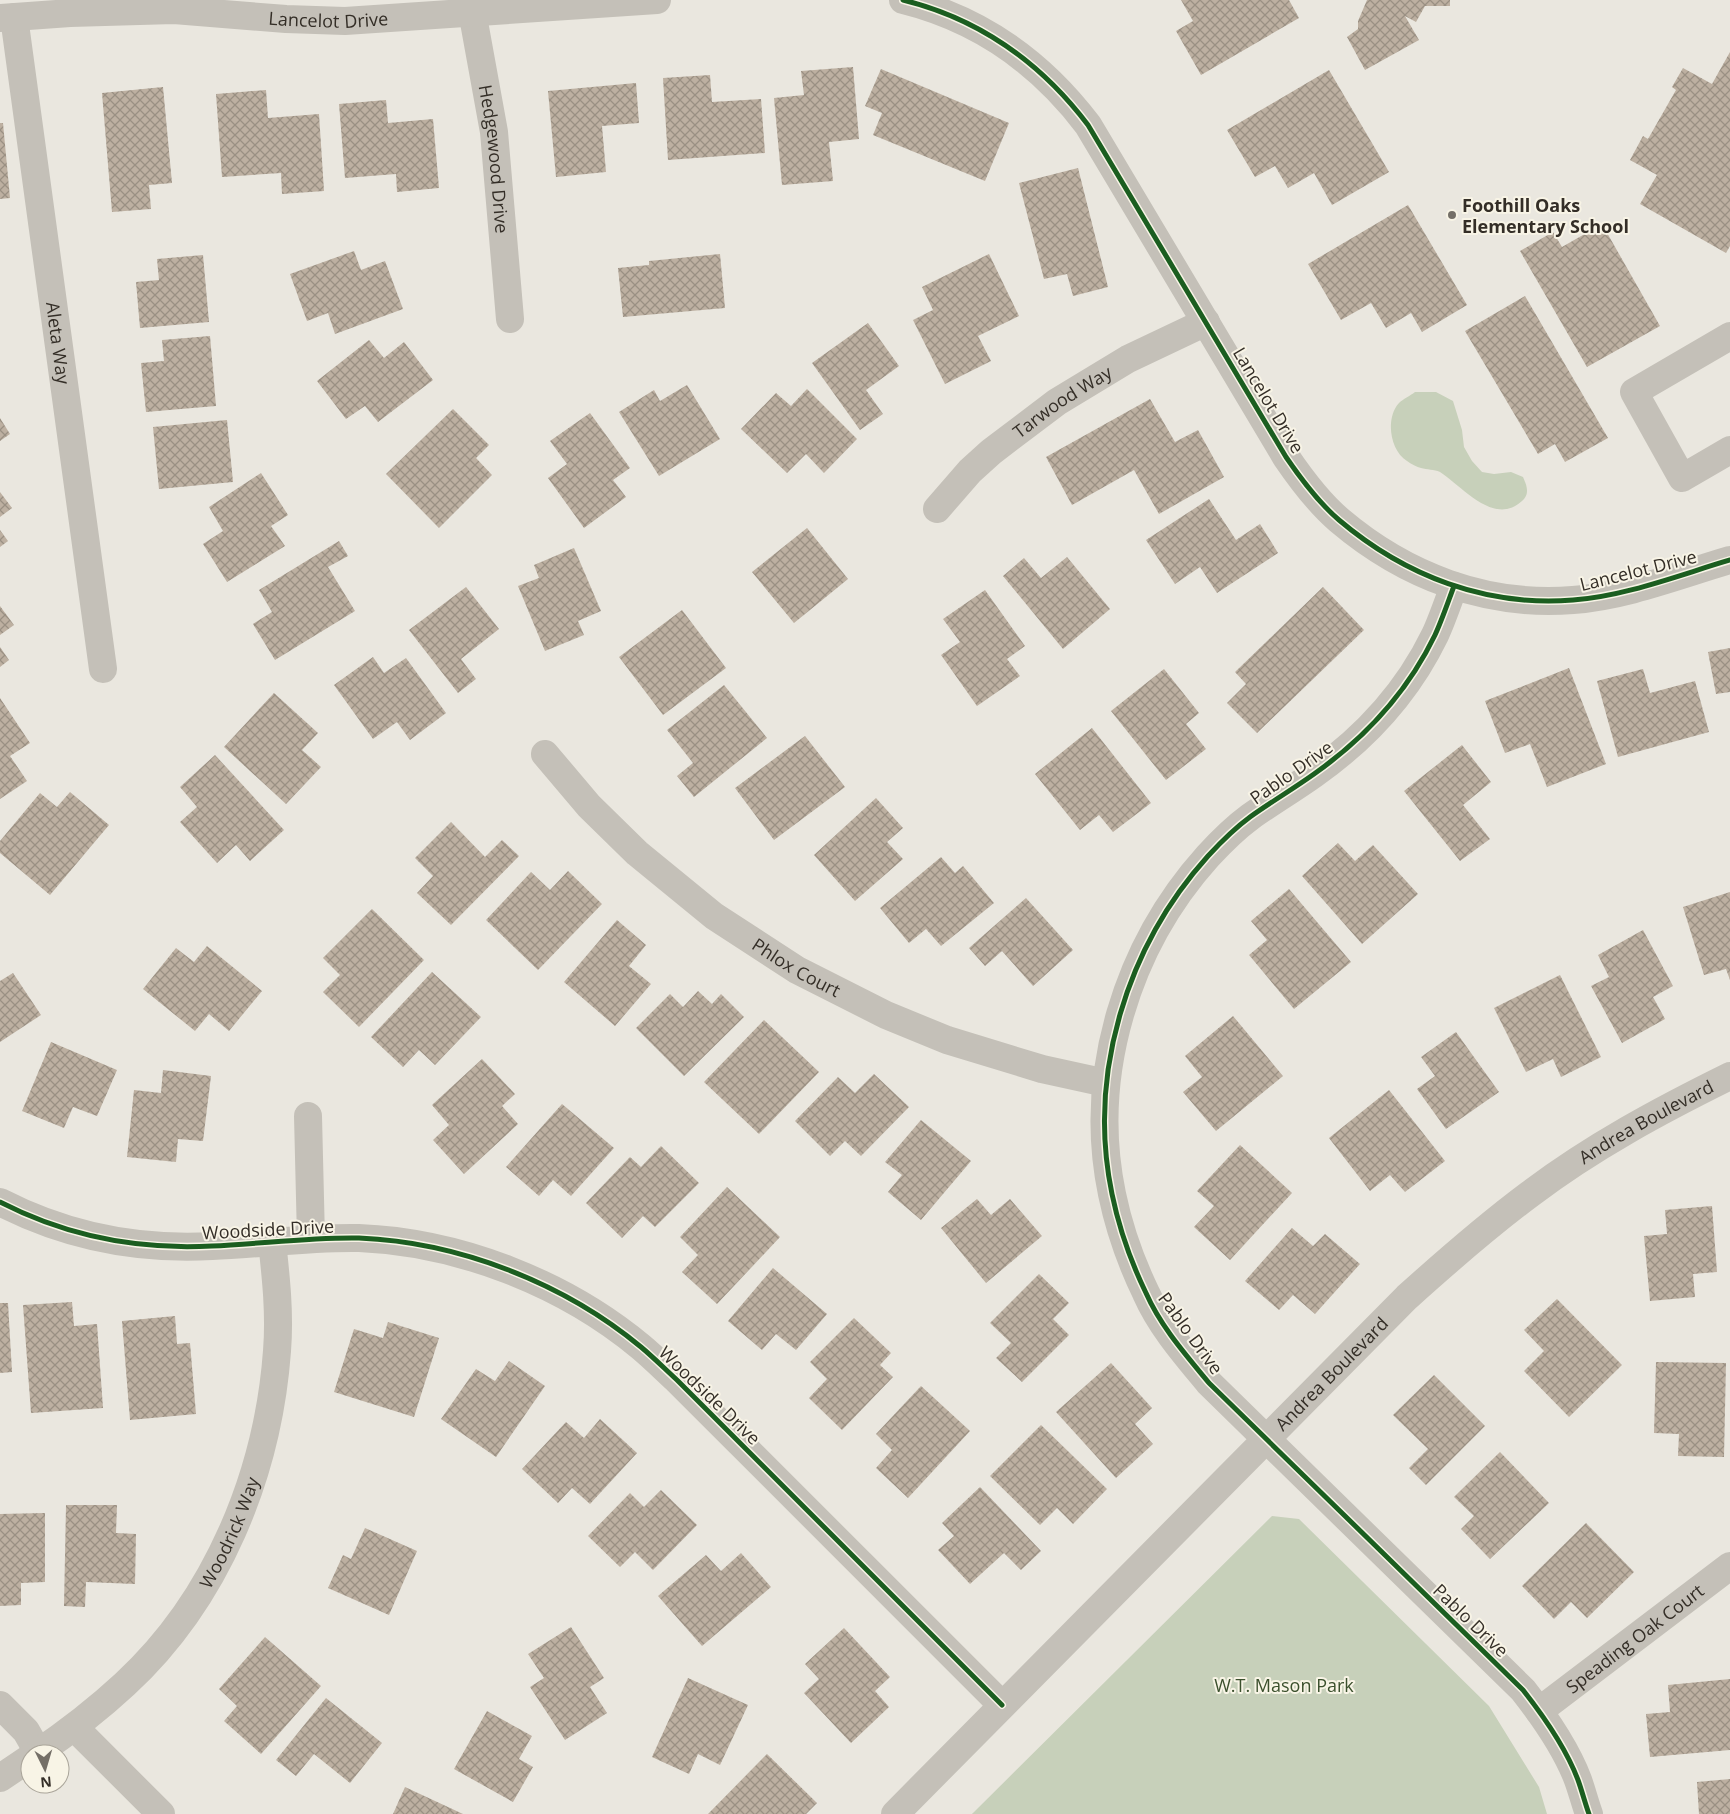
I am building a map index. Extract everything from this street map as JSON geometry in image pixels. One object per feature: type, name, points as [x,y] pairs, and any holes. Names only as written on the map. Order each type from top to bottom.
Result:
[{"type":"street","name":"Lancelot Drive","points":[[7,17],[70,12],[174,10],[286,19],[345,21],[471,6],[657,0]]},
{"type":"street","name":"Lancelot Drive","points":[[904,0],[932,7],[984,31],[1031,63],[1071,103],[1088,126],[1286,457],[1302,479],[1338,519],[1381,552],[1405,566],[1454,586],[1492,596],[1518,600],[1573,600],[1626,591],[1730,560]]},
{"type":"street","name":"Hedgewood Drive","points":[[471,6],[494,132],[510,319]]},
{"type":"street","name":"Aleta Way","points":[[7,17],[103,669]]},
{"type":"street","name":"Tarwood Way","points":[[937,509],[984,458],[1057,402],[1128,358],[1206,322]]},
{"type":"street","points":[[1730,336],[1634,392],[1682,478],[1730,450]]},
{"type":"street","name":"Pablo Drive","points":[[1454,586],[1436,634],[1413,676],[1384,713],[1351,746],[1314,774],[1248,818],[1209,856],[1175,897],[1147,944],[1126,994],[1112,1045],[1106,1083],[1105,1140],[1112,1193],[1126,1246],[1147,1296],[1175,1342],[1209,1383],[1524,1690],[1566,1754],[1578,1780],[1588,1814]]},
{"type":"street","name":"Phlox Court","points":[[545,754],[589,806],[636,853],[714,916],[797,970],[886,1015],[947,1040],[1042,1069],[1106,1083]]},
{"type":"street","name":"Andrea Boulevard","points":[[895,1814],[1407,1297],[1468,1243],[1524,1198],[1598,1147],[1668,1107],[1730,1076]]},
{"type":"street","points":[[308,1116],[311,1239]]},
{"type":"street","name":"Woodside Drive","points":[[0,1202],[23,1214],[73,1232],[99,1239],[152,1246],[211,1246],[272,1241],[360,1238],[410,1244],[461,1254],[508,1270],[555,1291],[599,1316],[640,1346],[677,1380],[1002,1705]]},
{"type":"street","name":"Woodrick Way","points":[[51,1744],[75,1728],[126,1684],[162,1644],[194,1602],[221,1556],[244,1505],[261,1454],[272,1402],[278,1349],[278,1296],[272,1241]]},
{"type":"street","name":"Speading Oak Court","points":[[1539,1711],[1730,1566]]},
{"type":"street","points":[[0,1705],[26,1732],[31,1744]]},
{"type":"street","points":[[75,1728],[161,1814]]},
{"type":"street","name":"Woodrick Way","points":[[0,1778],[20,1765]]},
{"type":"green space","points":[[1415,392],[1436,392],[1453,401],[1462,430],[1464,447],[1472,461],[1482,472],[1494,474],[1511,472],[1523,477],[1527,487],[1525,498],[1511,508],[1500,509],[1490,507],[1479,502],[1440,472],[1418,467],[1401,456],[1391,434],[1392,417],[1399,403]]},
{"type":"green space","name":"W.T. Mason Park","points":[[1272,1516],[1299,1519],[1489,1706],[1539,1787],[1547,1814],[972,1814]]},
{"type":"building","points":[[1181,0],[1289,0],[1299,18],[1201,75],[1176,31],[1193,21]]},
{"type":"building","points":[[1367,0],[1450,0],[1450,6],[1425,6],[1416,22],[1405,16],[1419,40],[1365,70],[1347,37],[1358,29],[1358,21]]},
{"type":"building","points":[[1730,52],[1730,246],[1726,253],[1640,204],[1657,175],[1630,160],[1643,136],[1648,139],[1676,90],[1672,87],[1683,68],[1712,84]]},
{"type":"building","points":[[853,67],[859,139],[829,142],[833,181],[782,185],[774,98],[804,95],[801,71]]},
{"type":"building","points":[[881,69],[1009,123],[985,181],[873,135],[882,113],[865,106]]},
{"type":"building","points":[[1329,70],[1389,172],[1332,205],[1314,173],[1288,188],[1275,166],[1255,177],[1227,130]]},
{"type":"building","points":[[710,75],[712,102],[761,99],[765,153],[668,160],[663,78]]},
{"type":"building","points":[[636,83],[639,123],[602,126],[606,172],[556,177],[548,91]]},
{"type":"building","points":[[163,87],[172,183],[149,185],[151,209],[112,212],[102,93]]},
{"type":"building","points":[[266,90],[268,118],[319,114],[324,191],[282,194],[281,173],[222,177],[216,94]]},
{"type":"building","points":[[386,100],[388,123],[433,119],[439,188],[397,192],[396,174],[345,178],[339,104]]},
{"type":"building","points":[[0,123],[3,123],[10,198],[0,199]]},
{"type":"building","points":[[1078,168],[1108,287],[1073,296],[1067,274],[1044,279],[1019,183]]},
{"type":"building","points":[[1408,205],[1467,305],[1422,332],[1411,313],[1386,328],[1371,303],[1341,320],[1308,264]]},
{"type":"building","points":[[1602,224],[1660,326],[1587,367],[1520,251],[1553,232],[1562,247]]},
{"type":"building","points":[[354,251],[361,270],[385,261],[403,309],[335,334],[328,313],[307,321],[290,274]]},
{"type":"building","points":[[720,254],[725,308],[623,317],[618,268],[649,265],[649,261]]},
{"type":"building","points":[[989,254],[1019,316],[978,336],[991,361],[945,384],[913,320],[933,310],[922,287]]},
{"type":"building","points":[[203,255],[209,322],[140,328],[136,282],[159,280],[157,259]]},
{"type":"building","points":[[1525,296],[1608,438],[1565,462],[1555,444],[1538,454],[1465,331]]},
{"type":"building","points":[[868,323],[899,366],[866,390],[883,414],[860,430],[812,363]]},
{"type":"building","points":[[210,336],[216,406],[146,412],[141,363],[164,361],[162,340]]},
{"type":"building","points":[[369,340],[384,358],[404,342],[433,380],[378,422],[365,406],[346,419],[317,381]]},
{"type":"building","points":[[687,385],[720,439],[659,476],[619,412],[654,390],[660,401]]},
{"type":"building","points":[[807,389],[857,439],[824,473],[806,454],[787,473],[741,429],[776,393],[791,406]]},
{"type":"building","points":[[1150,399],[1175,442],[1198,430],[1224,477],[1159,514],[1134,470],[1072,505],[1046,457]]},
{"type":"building","points":[[453,409],[489,445],[476,458],[492,475],[439,528],[386,474]]},
{"type":"building","points":[[590,413],[630,468],[613,480],[626,497],[584,528],[548,478],[567,464],[550,441]]},
{"type":"building","points":[[0,418],[10,434],[0,441]]},
{"type":"building","points":[[227,420],[233,482],[159,489],[153,427]]},
{"type":"building","points":[[261,473],[288,515],[271,526],[285,546],[227,582],[203,544],[223,531],[209,507]]},
{"type":"building","points":[[0,492],[12,508],[0,517]]},
{"type":"building","points":[[1209,499],[1236,540],[1260,524],[1278,553],[1217,593],[1200,567],[1175,584],[1146,540]]},
{"type":"building","points":[[807,528],[848,579],[794,623],[752,572]]},
{"type":"building","points":[[0,530],[8,541],[0,547]]},
{"type":"building","points":[[339,541],[348,556],[328,567],[355,611],[275,660],[253,624],[272,612],[259,590]]},
{"type":"building","points":[[574,548],[601,611],[578,621],[584,635],[545,651],[518,586],[539,578],[534,565]]},
{"type":"building","points":[[1067,557],[1110,609],[1063,649],[1003,576],[1024,558],[1041,578]]},
{"type":"building","points":[[466,587],[499,629],[461,659],[476,679],[458,693],[409,630]]},
{"type":"building","points":[[1323,587],[1364,630],[1257,733],[1227,703],[1246,684],[1235,672]]},
{"type":"building","points":[[985,590],[1025,646],[1007,659],[1020,676],[977,706],[941,655],[960,642],[943,619]]},
{"type":"building","points":[[0,606],[14,625],[0,635]]},
{"type":"building","points":[[682,610],[726,668],[663,715],[619,657]]},
{"type":"building","points":[[0,647],[9,660],[0,667]]},
{"type":"building","points":[[1730,648],[1730,692],[1716,694],[1708,652]]},
{"type":"building","points":[[373,657],[384,673],[406,658],[446,713],[410,740],[397,722],[373,739],[334,685]]},
{"type":"building","points":[[1569,668],[1606,764],[1547,787],[1530,744],[1505,753],[1485,701]]},
{"type":"building","points":[[1164,669],[1199,713],[1186,724],[1206,749],[1166,780],[1111,711]]},
{"type":"building","points":[[1643,669],[1650,693],[1695,681],[1709,732],[1618,757],[1597,681]]},
{"type":"building","points":[[724,685],[767,738],[694,797],[677,776],[693,763],[667,730]]},
{"type":"building","points":[[274,693],[318,733],[302,750],[321,767],[286,804],[224,747]]},
{"type":"building","points":[[0,698],[30,743],[10,756],[27,781],[0,799]]},
{"type":"building","points":[[1092,728],[1151,803],[1113,832],[1099,815],[1080,830],[1035,774]]},
{"type":"building","points":[[805,736],[845,787],[774,840],[735,788]]},
{"type":"building","points":[[1462,745],[1491,782],[1463,805],[1490,839],[1460,861],[1404,791]]},
{"type":"building","points":[[215,755],[284,830],[250,861],[236,845],[217,863],[180,822],[197,807],[180,787]]},
{"type":"building","points":[[70,792],[109,825],[50,895],[0,853],[0,841],[40,793],[57,807]]},
{"type":"building","points":[[876,798],[903,828],[887,842],[903,859],[855,901],[814,855]]},
{"type":"building","points":[[451,822],[485,857],[502,840],[519,856],[451,925],[417,893],[433,876],[415,858]]},
{"type":"building","points":[[1338,843],[1355,861],[1373,845],[1418,894],[1362,944],[1302,876]]},
{"type":"building","points":[[941,857],[955,873],[963,866],[994,903],[941,946],[926,929],[909,943],[880,908]]},
{"type":"building","points":[[568,871],[602,904],[538,970],[486,920],[531,872],[550,890]]},
{"type":"building","points":[[1289,889],[1351,962],[1294,1009],[1249,955],[1267,940],[1251,921]]},
{"type":"building","points":[[1730,892],[1730,980],[1726,969],[1704,975],[1683,907]]},
{"type":"building","points":[[1026,898],[1073,950],[1033,986],[1002,951],[985,966],[969,948]]},
{"type":"building","points":[[372,909],[424,960],[359,1027],[323,992],[340,975],[323,958]]},
{"type":"building","points":[[617,920],[646,945],[629,966],[651,984],[615,1026],[564,982]]},
{"type":"building","points":[[1643,930],[1673,986],[1653,997],[1665,1019],[1622,1043],[1591,986],[1609,977],[1598,955]]},
{"type":"building","points":[[207,946],[262,991],[229,1031],[209,1014],[195,1031],[143,989],[176,948],[194,962]]},
{"type":"building","points":[[432,972],[481,1017],[435,1065],[419,1050],[403,1067],[371,1037]]},
{"type":"building","points":[[13,973],[41,1015],[0,1042],[0,981]]},
{"type":"building","points":[[1560,975],[1601,1057],[1561,1077],[1553,1059],[1526,1072],[1494,1008]]},
{"type":"building","points":[[698,991],[712,1004],[721,994],[744,1017],[684,1076],[636,1028],[670,994],[683,1007]]},
{"type":"building","points":[[1233,1016],[1283,1076],[1216,1131],[1183,1092],[1202,1077],[1185,1056]]},
{"type":"building","points":[[764,1020],[819,1072],[759,1134],[704,1082]]},
{"type":"building","points":[[1456,1032],[1499,1092],[1446,1129],[1417,1089],[1435,1076],[1421,1057]]},
{"type":"building","points":[[51,1042],[117,1070],[97,1116],[73,1107],[64,1128],[22,1111]]},
{"type":"building","points":[[482,1059],[515,1094],[502,1106],[518,1124],[464,1174],[433,1140],[449,1125],[432,1105]]},
{"type":"building","points":[[163,1070],[211,1076],[203,1141],[178,1139],[176,1162],[127,1157],[134,1090],[161,1093]]},
{"type":"building","points":[[874,1074],[909,1107],[861,1156],[845,1141],[830,1156],[795,1121],[838,1077],[855,1093]]},
{"type":"building","points":[[1389,1090],[1445,1161],[1405,1192],[1390,1175],[1370,1191],[1329,1138]]},
{"type":"building","points":[[562,1104],[614,1148],[571,1196],[553,1180],[539,1196],[506,1167]]},
{"type":"building","points":[[921,1120],[971,1161],[921,1220],[888,1192],[902,1175],[885,1162]]},
{"type":"building","points":[[1240,1145],[1292,1193],[1230,1260],[1194,1227],[1214,1206],[1197,1191]]},
{"type":"building","points":[[661,1146],[699,1183],[655,1227],[643,1216],[622,1238],[586,1203],[630,1157],[641,1167]]},
{"type":"building","points":[[727,1187],[780,1237],[717,1304],[682,1272],[698,1255],[680,1237]]},
{"type":"building","points":[[977,1199],[991,1215],[1010,1199],[1042,1236],[986,1283],[941,1228]]},
{"type":"building","points":[[1712,1206],[1717,1272],[1693,1274],[1695,1297],[1650,1301],[1644,1236],[1667,1234],[1665,1210]]},
{"type":"building","points":[[1292,1228],[1313,1246],[1325,1234],[1360,1264],[1315,1314],[1293,1295],[1279,1310],[1245,1281]]},
{"type":"building","points":[[773,1268],[827,1314],[796,1350],[776,1334],[762,1350],[728,1321]]},
{"type":"building","points":[[1039,1274],[1069,1303],[1053,1319],[1069,1335],[1022,1382],[996,1358],[1011,1343],[990,1323]]},
{"type":"building","points":[[1557,1299],[1622,1365],[1569,1417],[1524,1371],[1544,1351],[1524,1330]]},
{"type":"building","points":[[72,1302],[74,1326],[97,1324],[103,1408],[31,1413],[23,1305]]},
{"type":"building","points":[[0,1303],[8,1303],[12,1372],[0,1373]]},
{"type":"building","points":[[175,1316],[177,1344],[190,1343],[196,1414],[130,1420],[122,1321]]},
{"type":"building","points":[[854,1318],[891,1353],[880,1365],[893,1377],[842,1430],[809,1398],[827,1379],[810,1362]]},
{"type":"building","points":[[388,1322],[439,1338],[414,1417],[334,1392],[354,1329],[383,1338]]},
{"type":"building","points":[[509,1361],[545,1386],[496,1457],[441,1419],[476,1369],[495,1381]]},
{"type":"building","points":[[1656,1362],[1726,1363],[1724,1457],[1678,1456],[1679,1434],[1654,1433]]},
{"type":"building","points":[[1111,1363],[1152,1408],[1135,1424],[1153,1444],[1116,1478],[1056,1412]]},
{"type":"building","points":[[1434,1375],[1485,1426],[1426,1485],[1409,1468],[1428,1449],[1393,1415]]},
{"type":"building","points":[[921,1386],[970,1431],[908,1498],[876,1468],[892,1450],[876,1434]]},
{"type":"building","points":[[600,1419],[637,1453],[590,1504],[572,1488],[558,1503],[522,1469],[566,1422],[584,1438]]},
{"type":"building","points":[[1041,1425],[1107,1489],[1073,1524],[1057,1508],[1040,1525],[990,1476]]},
{"type":"building","points":[[1500,1452],[1549,1503],[1490,1559],[1461,1529],[1474,1516],[1454,1497]]},
{"type":"building","points":[[980,1487],[1041,1551],[1021,1570],[1004,1553],[970,1584],[938,1550],[954,1536],[942,1523]]},
{"type":"building","points":[[661,1490],[697,1525],[653,1570],[635,1552],[620,1567],[588,1536],[630,1493],[644,1507]]},
{"type":"building","points":[[66,1505],[117,1505],[116,1533],[136,1534],[135,1584],[86,1582],[85,1607],[64,1606]]},
{"type":"building","points":[[45,1513],[45,1582],[21,1583],[21,1605],[0,1606],[0,1514]]},
{"type":"building","points":[[1586,1523],[1634,1572],[1587,1618],[1571,1602],[1554,1619],[1522,1586]]},
{"type":"building","points":[[365,1528],[417,1551],[389,1615],[328,1588],[343,1555],[351,1559]]},
{"type":"building","points":[[741,1553],[771,1587],[702,1646],[658,1596],[706,1555],[721,1571]]},
{"type":"building","points":[[571,1627],[604,1678],[590,1687],[607,1713],[565,1740],[530,1687],[544,1678],[528,1654]]},
{"type":"building","points":[[844,1628],[890,1677],[875,1691],[889,1707],[851,1743],[804,1693],[819,1679],[805,1664]]},
{"type":"building","points":[[265,1637],[321,1686],[261,1754],[224,1721],[237,1706],[219,1689]]},
{"type":"building","points":[[688,1678],[748,1705],[720,1765],[698,1754],[689,1774],[652,1757]]},
{"type":"building","points":[[1730,1679],[1730,1750],[1650,1757],[1646,1714],[1670,1712],[1668,1685]]},
{"type":"building","points":[[326,1698],[382,1743],[350,1783],[314,1754],[296,1776],[276,1760]]},
{"type":"building","points":[[487,1711],[532,1736],[519,1759],[533,1767],[513,1802],[454,1769]]},
{"type":"building","points":[[767,1754],[817,1803],[806,1814],[708,1814]]},
{"type":"building","points":[[1730,1779],[1730,1814],[1699,1814],[1697,1782]]},
{"type":"building","points":[[405,1787],[463,1814],[393,1814]]},
{"type":"cycle path","points":[[903,0],[931,8],[958,19],[1007,46],[1029,63],[1070,103],[1088,125],[1286,457],[1324,506],[1364,540],[1419,572],[1448,584],[1478,593],[1541,601],[1593,598],[1633,590],[1730,560]]},
{"type":"cycle path","points":[[1454,586],[1438,629],[1424,656],[1398,695],[1383,713],[1333,760],[1250,817],[1228,836],[1208,856],[1180,891],[1155,930],[1135,971],[1120,1014],[1110,1058],[1105,1103],[1106,1149],[1112,1194],[1126,1245],[1152,1305],[1174,1340],[1209,1383],[1523,1690],[1547,1722],[1567,1756],[1578,1780],[1589,1814]]},
{"type":"cycle path","points":[[0,1202],[25,1214],[77,1232],[130,1243],[157,1246],[212,1246],[341,1238],[397,1241],[472,1257],[544,1285],[611,1324],[641,1347],[677,1380],[1002,1705]]},
{"type":"place","name":"Foothill Oaks Elementary School","points":[[1452,215]]}]
